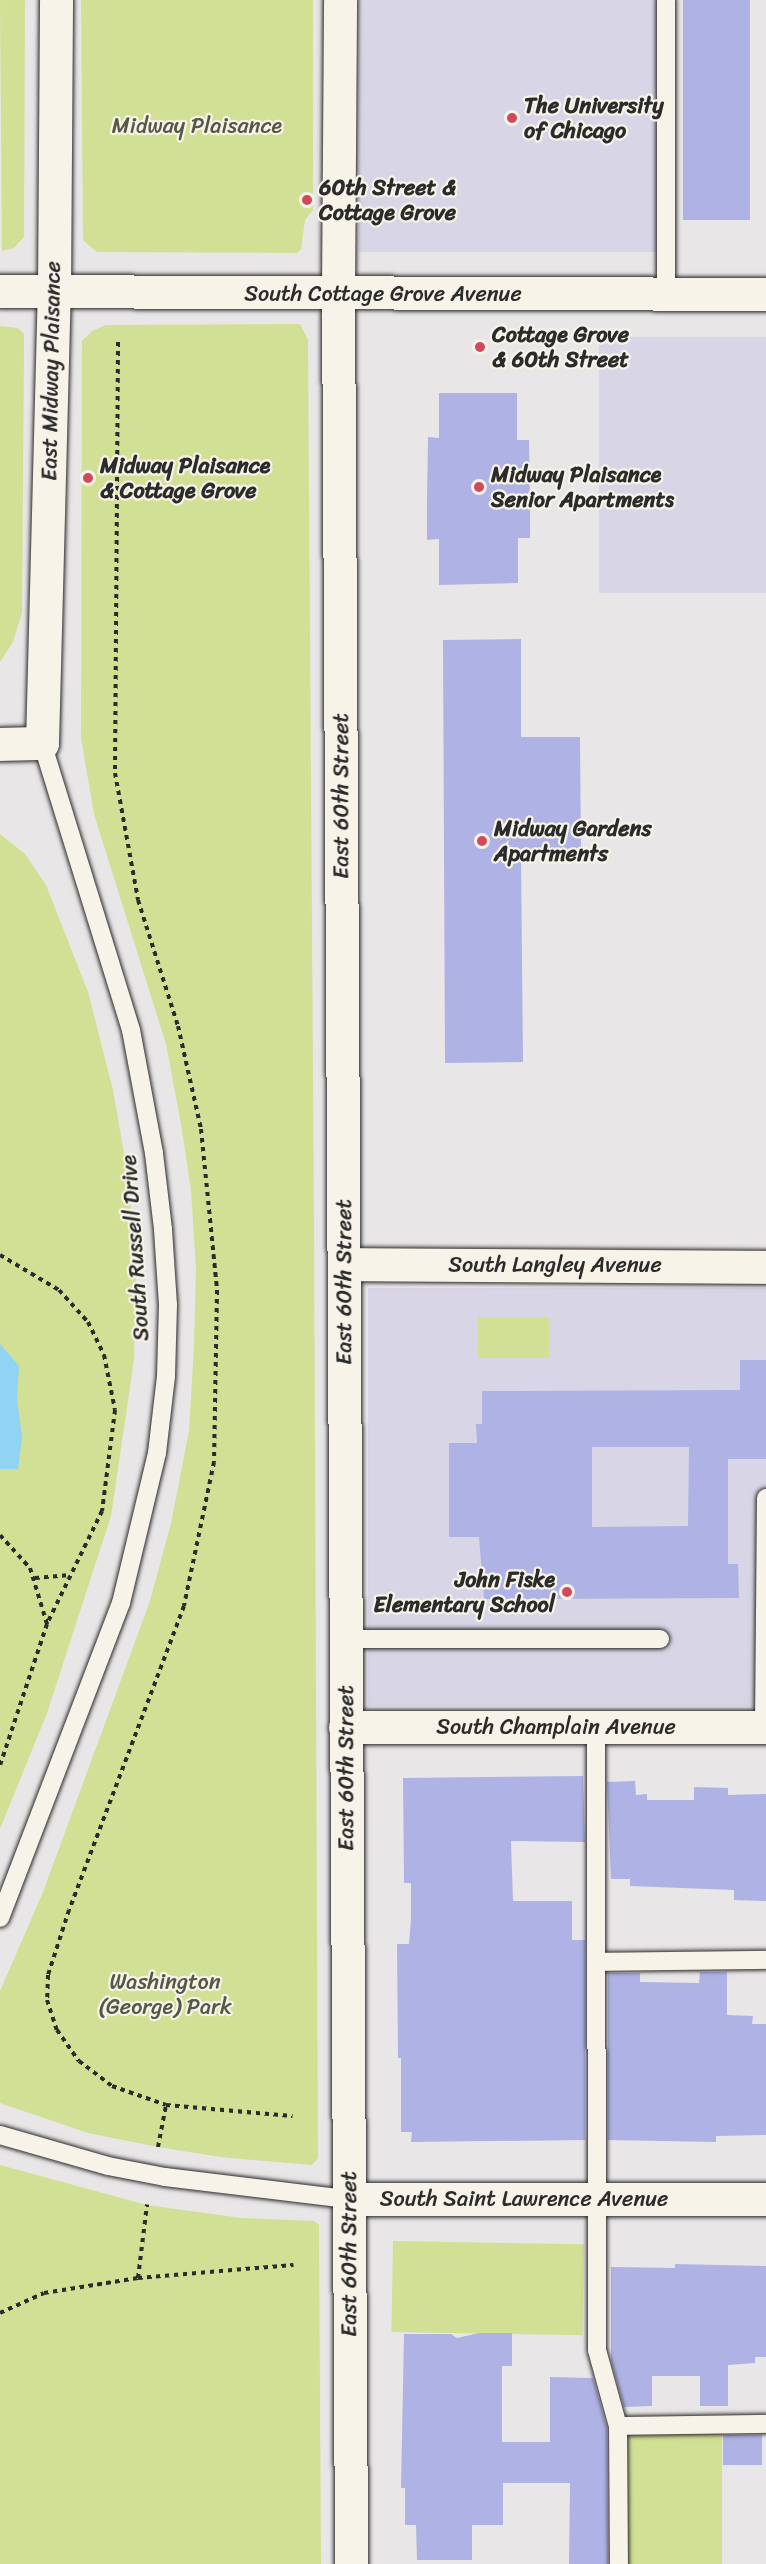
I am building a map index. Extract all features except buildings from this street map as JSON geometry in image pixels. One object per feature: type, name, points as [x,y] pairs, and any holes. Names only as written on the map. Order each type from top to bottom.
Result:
[{"type":"street","name":"East Midway Plaisance","points":[[42,743],[54,292],[56,0]]},
{"type":"street","name":"East 60th Street","points":[[340,0],[338,294],[351,2564]]},
{"type":"street","name":"South Cottage Grove Avenue","points":[[0,291],[766,294]]},
{"type":"street","points":[[0,744],[42,743]]},
{"type":"street","name":"South Langley Avenue","points":[[344,1264],[766,1267]]},
{"type":"street","name":"South Champlain Avenue","points":[[345,1727],[765,1726]]},
{"type":"street","name":"South Saint Lawrence Avenue","points":[[348,2199],[766,2199]]},
{"type":"lane","points":[[666,0],[666,294]]},
{"type":"lane","name":"South Russell Drive","points":[[0,1918],[122,1603],[157,1453],[166,1376],[168,1305],[163,1229],[154,1153],[131,1030],[42,743]]},
{"type":"lane","points":[[765,1726],[766,1498]]},
{"type":"lane","points":[[346,1639],[660,1639]]},
{"type":"lane","points":[[596,1726],[597,2350],[618,2426],[619,2564]]},
{"type":"lane","points":[[596,1962],[766,1960]]},
{"type":"lane","name":"South Saint Lawrence Avenue","points":[[0,2135],[154,2175],[348,2199]]},
{"type":"lane","points":[[618,2426],[766,2424]]},
{"type":"path","points":[[0,1255],[59,1290],[88,1322],[104,1355],[115,1410],[102,1511],[47,1624],[0,1765]]},
{"type":"path","points":[[0,1535],[35,1578],[47,1624]]},
{"type":"path","points":[[35,1578],[70,1575]]},
{"type":"path","points":[[158,2147],[166,2105],[293,2116]]},
{"type":"path","points":[[138,2278],[147,2205]]},
{"type":"path","points":[[0,2313],[44,2293],[138,2278],[293,2265]]},
{"type":"shaded area","name":"The University of Chicago","points":[[359,0],[666,0],[666,252],[359,252]]},
{"type":"shaded area","points":[[599,337],[766,337],[766,593],[599,593]]},
{"type":"shaded area","name":"John Fiske Elementary School","points":[[368,1288],[766,1288],[766,1706],[368,1706]]},
{"type":"green space","points":[[0,0],[25,0],[24,237],[14,248],[2,251]]},
{"type":"green space","name":"Midway Plaisance","points":[[81,0],[313,0],[313,210],[305,220],[301,249],[297,253],[97,252],[83,240]]},
{"type":"green space","name":"Washington (George) Park","points":[[300,324],[308,340],[314,1224],[318,2158],[312,2165],[220,2157],[158,2147],[88,2133],[0,2103],[0,1991],[43,1892],[150,1601],[171,1523],[189,1431],[194,1345],[196,1269],[191,1190],[181,1124],[166,1044],[94,814],[81,738],[82,341],[92,331],[106,325]]},
{"type":"green space","points":[[0,326],[18,328],[24,334],[24,350],[22,613],[13,642],[0,662]]},
{"type":"green space","points":[[0,834],[25,854],[46,885],[88,992],[113,1090],[128,1176],[136,1270],[134,1360],[111,1516],[47,1713],[0,1829]]},
{"type":"green space","points":[[478,1317],[549,1317],[549,1358],[478,1358]]},
{"type":"green space","points":[[0,2165],[147,2205],[241,2218],[314,2221],[319,2225],[321,2564],[0,2564]]},
{"type":"green space","points":[[393,2241],[584,2244],[582,2335],[391,2332]]},
{"type":"green space","points":[[623,2430],[722,2430],[722,2564],[623,2564]]},
{"type":"water","points":[[0,1344],[19,1366],[17,1398],[22,1438],[18,1469],[0,1469]]},
{"type":"place","name":"The University of Chicago","points":[[512,118]]},
{"type":"place","name":"60th Street & Cottage Grove","points":[[307,200]]},
{"type":"place","name":"Cottage Grove & 60th Street","points":[[480,347]]},
{"type":"place","name":"Midway Plaisance & Cottage Grove","points":[[88,478]]},
{"type":"place","name":"Midway Plaisance Senior Apartments","points":[[479,487]]},
{"type":"place","name":"Midway Gardens Apartments","points":[[482,841]]},
{"type":"place","name":"John Fiske Elementary School","points":[[567,1592]]}]
